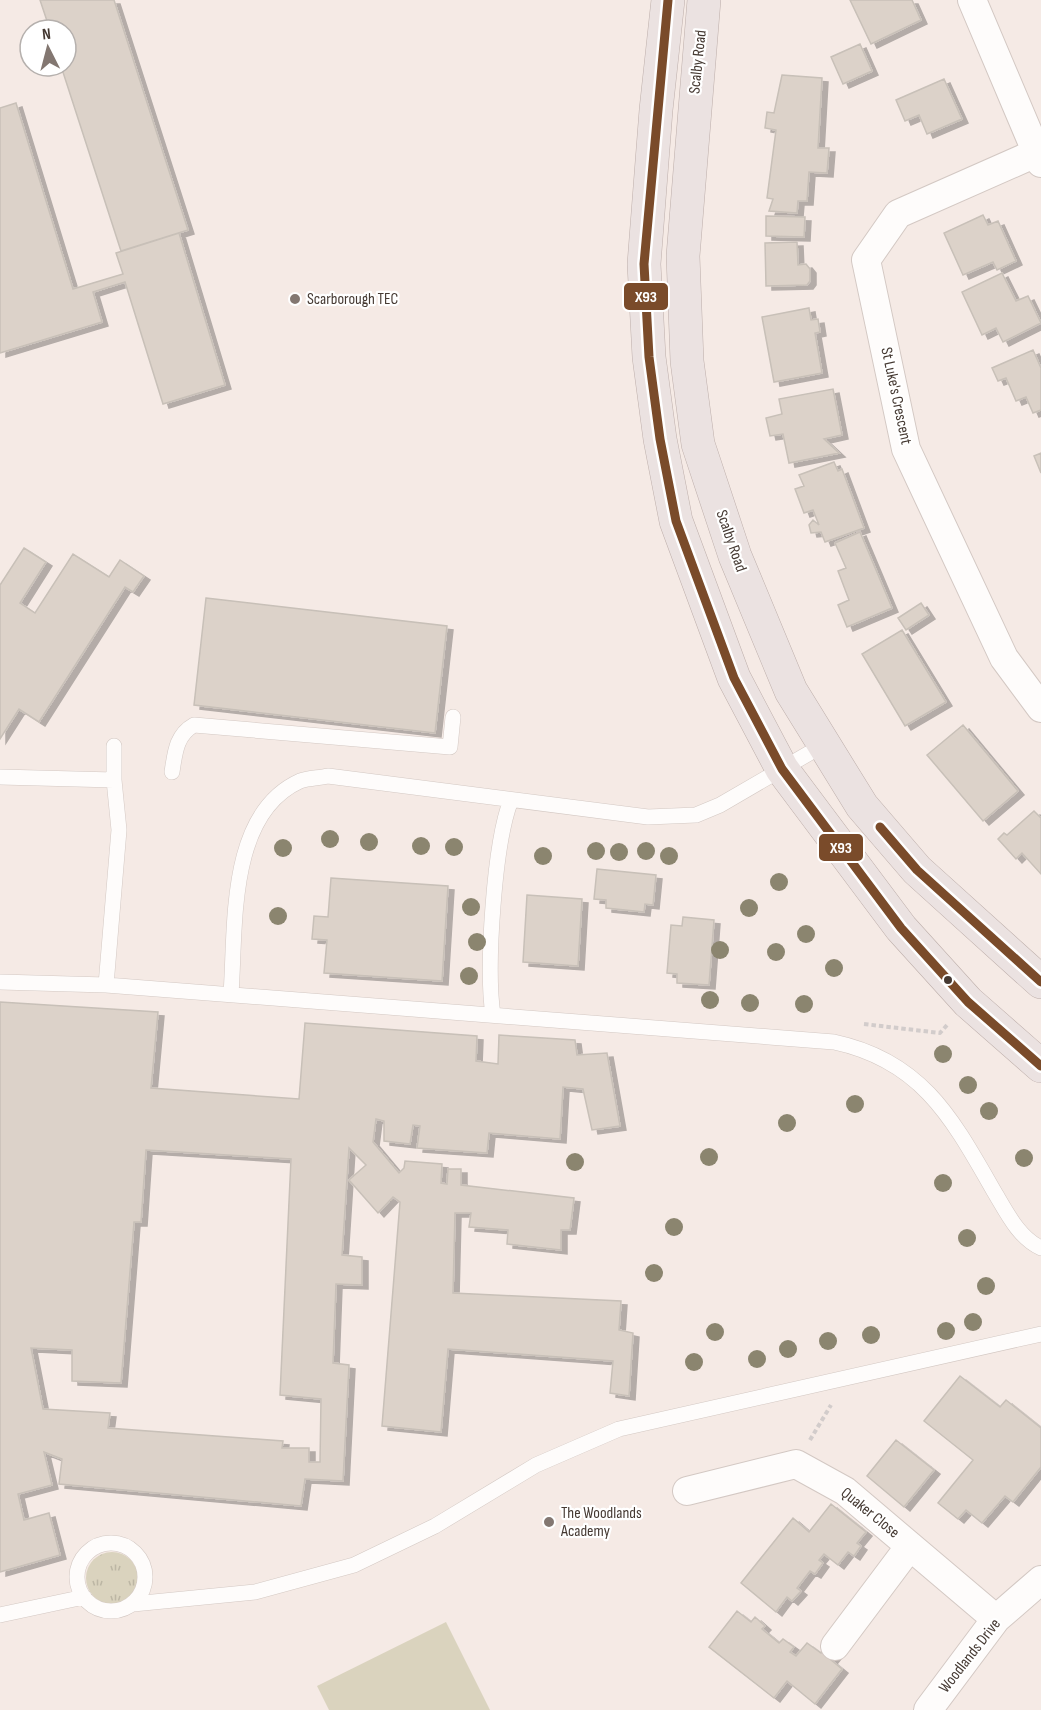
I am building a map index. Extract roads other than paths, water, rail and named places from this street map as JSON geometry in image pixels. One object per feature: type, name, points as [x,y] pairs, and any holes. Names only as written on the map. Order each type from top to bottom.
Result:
[{"type":"highway","points":[[668,0],[656,110],[644,264],[649,357],[660,439],[676,521],[734,678],[782,769],[901,928],[968,1002],[1041,1066]]},
{"type":"highway","name":"Scalby Road","points":[[704,0],[683,256],[687,362],[698,444],[735,556],[761,624],[791,691],[862,806],[917,870],[1041,982]]},
{"type":"street","points":[[972,0],[1039,158]]},
{"type":"street","name":"St Luke's Crescent","points":[[1039,158],[898,214],[866,260],[906,449],[1004,658],[1041,708]]},
{"type":"street","name":"Quaker Close","points":[[687,1491],[796,1464],[845,1491],[996,1620]]},
{"type":"street","points":[[835,1646],[910,1546]]},
{"type":"street","name":"Woodlands Drive","points":[[928,1710],[996,1620],[1041,1580]]},
{"type":"lane","points":[[172,772],[176,747],[184,730],[194,725],[450,747],[453,717]]},
{"type":"lane","points":[[231,994],[239,885],[245,851],[256,821],[274,800],[301,781],[327,776],[674,818],[696,815],[720,806],[825,744]]},
{"type":"lane","points":[[106,985],[120,830],[114,780],[114,746]]},
{"type":"lane","points":[[0,777],[114,780]]},
{"type":"lane","points":[[493,1015],[490,997],[495,902],[504,818],[511,800]]},
{"type":"lane","points":[[0,982],[106,985],[834,1042],[871,1053],[922,1084],[960,1132],[1012,1221],[1029,1242],[1041,1248]]},
{"type":"lane","points":[[133,1604],[140,1595],[145,1582],[145,1570],[137,1555],[126,1546],[114,1543],[102,1544],[85,1554],[77,1570],[79,1591],[103,1610],[119,1610],[133,1604],[255,1592],[354,1565],[435,1526],[536,1465],[620,1429],[1041,1334]]},
{"type":"lane","points":[[0,1615],[84,1597]]},
{"type":"place","name":"Scarborough TEC","points":[[295,299]]},
{"type":"place","name":"The Woodlands Academy","points":[[549,1522]]}]
